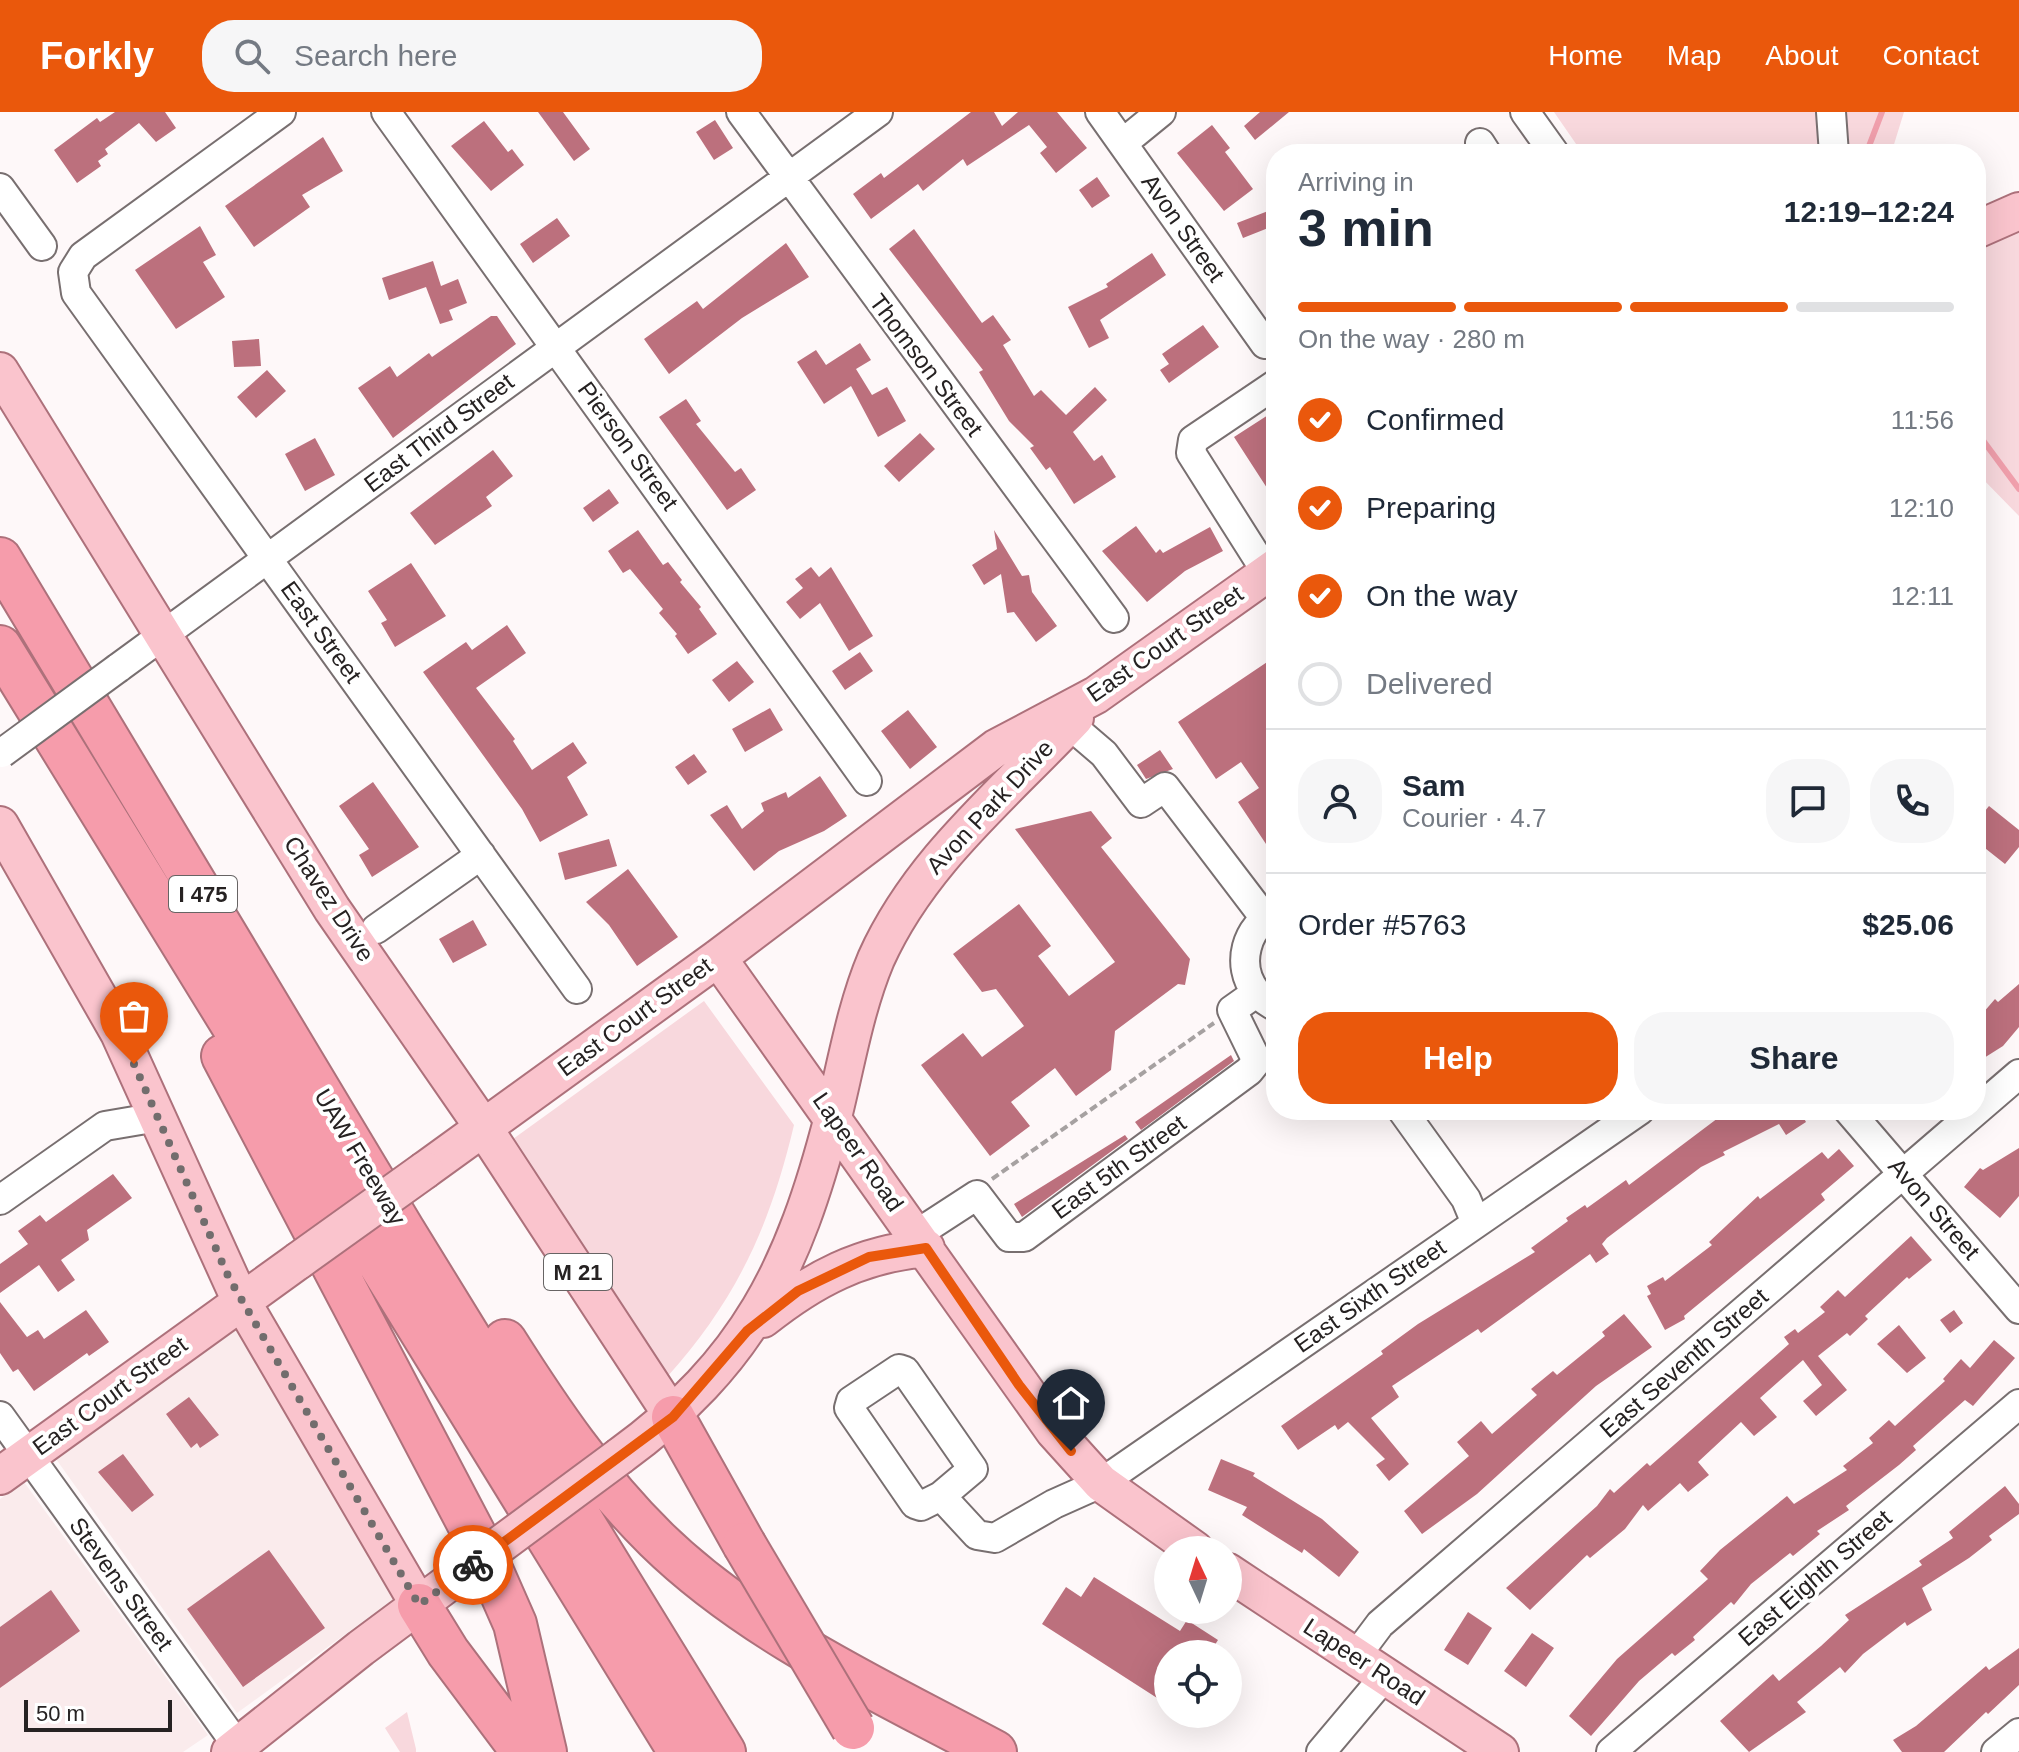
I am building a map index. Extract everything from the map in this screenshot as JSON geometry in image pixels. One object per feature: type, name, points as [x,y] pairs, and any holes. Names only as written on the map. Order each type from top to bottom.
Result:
[{"type":"highway","name":"UAW Freeway","points":[[0,559],[403,1230],[724,1752]]},
{"type":"highway","name":"UAW Freeway","points":[[0,647],[406,1302],[680,1752]]},
{"type":"highway","points":[[68,760],[482,1549],[515,1624],[527,1747]]},
{"type":"highway","points":[[145,797],[326,1060],[550,1412],[601,1481],[657,1540],[723,1595],[976,1752]]},
{"type":"highway","points":[[673,1417],[860,1740]]},
{"type":"highway","points":[[419,1605],[448,1652],[527,1747]]},
{"type":"highway","points":[[875,1688],[995,1752]]},
{"type":"main road","points":[[1986,226],[2019,211]]},
{"type":"main road","name":"Chavez Drive","points":[[0,371],[332,909],[483,1127],[673,1417]]},
{"type":"main road","name":"East Court Street","points":[[14,1465],[718,958],[996,748],[1096,695],[1266,574]]},
{"type":"main road","name":"Avon Park Drive","points":[[747,1331],[785,1266],[800,1227],[833,1116],[861,1003],[893,926],[930,870],[965,827],[1096,695]]},
{"type":"main road","points":[[972,766],[996,798]]},
{"type":"main road","points":[[0,825],[92,982],[158,1117],[242,1302],[419,1605]]},
{"type":"main road","name":"Lapeer Road","points":[[718,958],[922,1241],[1037,1409],[1101,1483],[1175,1536]]},
{"type":"main road","points":[[237,1750],[419,1605],[673,1417],[747,1331],[798,1291],[841,1268],[922,1241]]},
{"type":"main road","name":"Lapeer Road","points":[[1242,1581],[1500,1752]]},
{"type":"street","name":"East Street","points":[[281,112],[83,256],[73,272],[76,293],[577,989]]},
{"type":"street","name":"Pierson Street","points":[[386,112],[867,781]]},
{"type":"street","name":"Thomson Street","points":[[741,112],[1114,618]]},
{"type":"street","name":"East Third Street","points":[[1,754],[878,112]]},
{"type":"street","name":"Avon Street","points":[[1100,112],[1265,344]]},
{"type":"street","points":[[1123,143],[1161,112]]},
{"type":"street","points":[[1525,112],[1548,144]]},
{"type":"street","points":[[1831,112],[1833,144]]},
{"type":"street","points":[[0,188],[42,246]]},
{"type":"street","points":[[1266,391],[1193,440],[1191,453],[1266,561]]},
{"type":"street","points":[[1069,724],[1104,754],[1141,803],[1165,787],[1266,909]]},
{"type":"street","points":[[376,929],[481,855]]},
{"type":"street","points":[[1232,1010],[1266,1000],[1245,968],[1248,940],[1266,919]]},
{"type":"street","name":"East 5th Street","points":[[977,1195],[1009,1237],[1024,1237],[1249,1071],[1257,1061],[1255,1052],[1232,1010]]},
{"type":"street","name":"East Seventh Street","points":[[1986,1103],[2019,1074]]},
{"type":"street","points":[[0,1200],[105,1126],[158,1117]]},
{"type":"street","points":[[1409,1120],[1466,1199],[1476,1223]]},
{"type":"street","name":"East Sixth Street","points":[[941,1496],[977,1535],[989,1538],[1101,1483],[1625,1120]]},
{"type":"street","name":"Avon Street","points":[[1857,1120],[2019,1309]]},
{"type":"street","name":"East Seventh Street","points":[[1356,1656],[1380,1624],[1966,1120]]},
{"type":"street","points":[[922,1241],[977,1195]]},
{"type":"street","points":[[899,1369],[905,1371],[972,1466],[972,1472],[941,1496],[921,1506],[915,1504],[849,1408],[851,1401],[899,1369]]},
{"type":"street","name":"East Eighth Street","points":[[1611,1752],[2019,1404]]},
{"type":"street","name":"Stevens Street","points":[[0,1416],[14,1465],[237,1750]]},
{"type":"street","points":[[1321,1752],[1385,1676]]},
{"type":"street","points":[[1996,1752],[2019,1733]]},
{"type":"path","points":[[977,1195],[990,1180],[1232,1010]]},
{"type":"shaded area","points":[[1554,112],[1904,112],[1894,144],[1576,144]]},
{"type":"shaded area","points":[[2019,230],[2019,516],[1986,482],[1986,244]]},
{"type":"shaded area","points":[[704,1001],[794,1125],[774,1196],[748,1260],[713,1319],[667,1377],[513,1139]]},
{"type":"shaded area","points":[[235,1325],[395,1598],[237,1713],[56,1459]]},
{"type":"shaded area","points":[[24,1482],[208,1735],[183,1752],[0,1752],[0,1499]]},
{"type":"shaded area","points":[[407,1712],[416,1752],[400,1752],[385,1728]]},
{"type":"building","points":[[115,112],[165,112],[176,128],[156,142],[139,123],[105,149],[108,154],[98,161],[101,166],[77,183],[54,150],[97,118],[100,122]]},
{"type":"building","points":[[538,112],[563,112],[590,149],[574,161]]},
{"type":"building","points":[[971,112],[994,112],[1002,126],[1018,112],[1057,112],[1087,148],[1056,173],[1040,153],[1047,147],[1029,125],[967,166],[963,159],[923,191],[918,184],[871,219],[853,194],[881,173],[884,178]]},
{"type":"building","points":[[1260,112],[1289,112],[1255,140],[1244,126]]},
{"type":"building","points":[[715,120],[733,148],[714,160],[696,132]]},
{"type":"building","points":[[484,121],[508,152],[512,149],[524,165],[491,191],[451,146]]},
{"type":"building","points":[[1212,125],[1230,148],[1225,152],[1253,189],[1224,211],[1177,153]]},
{"type":"building","points":[[323,137],[343,171],[302,195],[310,207],[254,247],[225,206]]},
{"type":"building","points":[[1097,177],[1110,196],[1092,208],[1079,190]]},
{"type":"building","points":[[1266,212],[1266,229],[1243,238],[1237,223]]},
{"type":"building","points":[[557,218],[570,236],[533,263],[520,244]]},
{"type":"building","points":[[200,226],[216,255],[203,262],[225,297],[176,329],[135,270]]},
{"type":"building","points":[[914,229],[982,323],[993,315],[1011,340],[1003,345],[1034,396],[1041,390],[1066,415],[1095,387],[1107,400],[1073,432],[1094,461],[1102,455],[1116,477],[1074,504],[1050,467],[1046,470],[1030,448],[1034,446],[1009,421],[979,372],[983,370],[889,249]]},
{"type":"building","points":[[786,243],[809,277],[742,318],[669,374],[644,339],[697,301],[703,309]]},
{"type":"building","points":[[1152,253],[1166,275],[1100,320],[1109,338],[1089,348],[1068,307],[1108,287],[1106,284]]},
{"type":"building","points":[[433,261],[441,286],[458,279],[467,303],[449,310],[453,320],[440,324],[426,287],[389,300],[382,278]]},
{"type":"building","points":[[491,316],[497,316],[516,344],[393,438],[358,388],[390,366],[397,377],[429,353],[432,357]]},
{"type":"building","points":[[1203,325],[1219,347],[1169,383],[1160,370],[1169,364],[1162,354]]},
{"type":"building","points":[[259,339],[261,366],[234,367],[232,341]]},
{"type":"building","points":[[860,343],[871,360],[856,369],[872,395],[887,387],[906,421],[878,437],[851,386],[824,404],[797,362],[816,350],[826,365]]},
{"type":"building","points":[[267,370],[286,391],[256,418],[237,397]]},
{"type":"building","points":[[686,399],[701,421],[696,424],[735,472],[741,468],[756,490],[727,510],[659,417]]},
{"type":"building","points":[[1266,416],[1266,487],[1234,437]]},
{"type":"building","points":[[920,433],[935,449],[899,482],[884,466]]},
{"type":"building","points":[[315,438],[335,475],[305,491],[285,454]]},
{"type":"building","points":[[493,450],[513,476],[486,497],[492,506],[435,545],[410,513]]},
{"type":"building","points":[[609,489],[619,503],[593,522],[583,508]]},
{"type":"building","points":[[1136,526],[1156,553],[1160,549],[1163,553],[1210,527],[1223,551],[1185,571],[1147,602],[1102,551]]},
{"type":"building","points":[[638,530],[663,565],[668,562],[682,580],[680,582],[701,607],[699,609],[717,634],[688,654],[675,636],[677,634],[659,613],[663,609],[630,569],[623,573],[608,551]]},
{"type":"building","points":[[994,530],[1022,576],[1029,575],[1032,592],[1057,626],[1036,642],[1014,612],[1007,613],[1001,574],[984,585],[972,565],[997,549]]},
{"type":"building","points":[[411,563],[446,616],[395,647],[381,623],[387,620],[368,591]]},
{"type":"building","points":[[811,567],[819,577],[831,567],[873,636],[849,651],[820,603],[800,619],[786,602],[803,588],[795,579]]},
{"type":"building","points":[[507,625],[526,653],[476,688],[515,739],[513,741],[532,770],[573,742],[587,763],[567,777],[588,815],[540,842],[522,809],[423,672],[466,642],[472,650]]},
{"type":"building","points":[[860,652],[873,671],[845,690],[832,671]]},
{"type":"building","points":[[737,661],[754,682],[729,702],[712,680]]},
{"type":"building","points":[[1266,663],[1266,844],[1238,802],[1259,788],[1241,762],[1216,779],[1178,722]]},
{"type":"building","points":[[770,708],[783,730],[745,752],[732,729]]},
{"type":"building","points":[[908,710],[937,747],[910,769],[881,731]]},
{"type":"building","points":[[1160,750],[1173,769],[1146,779],[1137,765]]},
{"type":"building","points":[[694,754],[707,772],[688,785],[675,767]]},
{"type":"building","points":[[820,776],[847,816],[824,831],[779,851],[754,871],[710,815],[727,805],[742,829],[764,811],[761,803],[786,792],[788,798]]},
{"type":"building","points":[[373,782],[419,847],[372,877],[359,855],[369,849],[339,806]]},
{"type":"building","points":[[1989,806],[2019,830],[2019,847],[2005,864],[1986,849],[1986,810]]},
{"type":"building","points":[[1091,811],[1112,838],[1101,847],[1190,959],[1185,985],[1178,984],[1115,1031],[1111,1070],[1076,1096],[1055,1068],[1011,1102],[1030,1126],[990,1156],[921,1065],[963,1033],[982,1057],[1024,1026],[996,989],[982,992],[953,954],[1019,904],[1051,946],[1038,956],[1069,996],[1115,962],[1015,829]]},
{"type":"building","points":[[609,839],[617,866],[565,880],[558,853]]},
{"type":"building","points":[[628,869],[678,937],[637,966],[609,925],[586,902]]},
{"type":"building","points":[[473,920],[487,945],[453,963],[439,939]]},
{"type":"building","points":[[2019,984],[2019,1027],[2003,1046],[1986,1057],[1986,1009],[1995,999],[1998,1002]]},
{"type":"building","points":[[1231,1055],[1234,1061],[1141,1130],[1135,1122]]},
{"type":"building","points":[[1715,1120],[1806,1122],[1786,1135],[1779,1124],[1723,1152],[1725,1155],[1701,1167],[1607,1238],[1602,1244],[1609,1254],[1596,1263],[1590,1254],[1481,1333],[1478,1329],[1392,1386],[1399,1397],[1371,1418],[1409,1464],[1389,1481],[1376,1465],[1385,1459],[1348,1422],[1338,1430],[1335,1425],[1298,1450],[1281,1426],[1383,1354],[1381,1351],[1418,1324],[1535,1252],[1531,1248],[1568,1221],[1566,1218],[1585,1205],[1587,1208],[1626,1180],[1629,1185]]},
{"type":"building","points":[[1125,1135],[1128,1139],[1022,1217],[1014,1204]]},
{"type":"building","points":[[2019,1148],[2019,1196],[2000,1218],[1964,1187],[1980,1168],[1983,1170]]},
{"type":"building","points":[[1839,1149],[1854,1166],[1821,1194],[1825,1200],[1684,1316],[1685,1319],[1665,1330],[1647,1296],[1651,1294],[1647,1286],[1663,1277],[1665,1281],[1712,1245],[1709,1242],[1758,1196],[1760,1199],[1822,1152],[1828,1159]]},
{"type":"building","points":[[113,1174],[132,1198],[87,1230],[89,1240],[61,1260],[75,1280],[58,1292],[39,1265],[0,1293],[0,1264],[28,1244],[18,1231],[40,1215],[46,1222]]},
{"type":"building","points":[[1911,1236],[1932,1260],[1909,1279],[1907,1277],[1865,1316],[1868,1319],[1850,1336],[1847,1333],[1818,1356],[1847,1390],[1816,1416],[1803,1401],[1822,1385],[1803,1360],[1760,1398],[1777,1417],[1754,1436],[1741,1422],[1698,1462],[1709,1475],[1688,1492],[1680,1483],[1648,1511],[1643,1505],[1625,1529],[1590,1558],[1587,1555],[1530,1610],[1506,1588],[1597,1506],[1610,1489],[1614,1493],[1647,1463],[1650,1466],[1789,1344],[1784,1337],[1795,1329],[1798,1333],[1825,1312],[1820,1307],[1838,1290],[1845,1297]]},
{"type":"building","points":[[0,1302],[27,1337],[38,1330],[44,1339],[86,1310],[109,1342],[89,1356],[87,1353],[34,1391],[18,1369],[13,1372],[0,1353]]},
{"type":"building","points":[[1954,1310],[1963,1323],[1950,1333],[1940,1320]]},
{"type":"building","points":[[1624,1314],[1652,1347],[1596,1386],[1477,1494],[1422,1534],[1404,1511],[1469,1456],[1457,1442],[1481,1421],[1492,1434],[1537,1395],[1531,1389],[1553,1371],[1557,1375],[1605,1336],[1602,1332]]},
{"type":"building","points":[[1899,1325],[1926,1358],[1907,1373],[1877,1344]]},
{"type":"building","points":[[1994,1340],[2015,1358],[1973,1406],[1965,1400],[1913,1446],[1916,1450],[1846,1506],[1849,1510],[1817,1531],[1820,1534],[1793,1556],[1790,1553],[1751,1584],[1734,1605],[1731,1602],[1693,1637],[1695,1640],[1675,1656],[1672,1653],[1639,1681],[1591,1736],[1569,1716],[1617,1659],[1708,1579],[1700,1571],[1720,1550],[1787,1496],[1794,1504],[1847,1470],[1843,1466],[1873,1443],[1869,1438],[1889,1420],[1895,1426],[1945,1381],[1943,1379],[1961,1359],[1970,1368]]},
{"type":"building","points":[[189,1397],[219,1435],[200,1448],[197,1443],[191,1448],[166,1414]]},
{"type":"building","points":[[123,1454],[154,1495],[132,1512],[98,1472]]},
{"type":"building","points":[[1221,1459],[1255,1473],[1253,1476],[1322,1519],[1359,1552],[1339,1577],[1304,1549],[1302,1553],[1242,1515],[1247,1507],[1208,1490]]},
{"type":"building","points":[[2005,1486],[2019,1504],[2019,1514],[1989,1536],[1992,1540],[1969,1558],[1922,1588],[1932,1610],[1907,1626],[1905,1622],[1863,1654],[1845,1673],[1840,1667],[1797,1702],[1806,1712],[1749,1752],[1720,1721],[1773,1674],[1779,1681],[1821,1646],[1849,1620],[1845,1615],[1922,1565],[1919,1561],[1953,1538],[1949,1532]]},
{"type":"building","points":[[269,1550],[325,1628],[243,1687],[187,1609]]},
{"type":"building","points":[[1094,1577],[1154,1615],[1154,1624],[1169,1624],[1180,1631],[1184,1624],[1193,1624],[1218,1640],[1154,1640],[1154,1696],[1042,1624],[1066,1587],[1081,1597]]},
{"type":"building","points":[[51,1590],[80,1631],[0,1688],[0,1627]]},
{"type":"building","points":[[1468,1612],[1492,1628],[1468,1665],[1444,1650]]},
{"type":"building","points":[[1532,1633],[1554,1648],[1526,1687],[1504,1671]]},
{"type":"building","points":[[2019,1648],[2019,1685],[1988,1714],[1986,1712],[1944,1752],[1902,1752],[1893,1740],[1916,1726],[1986,1666],[1989,1670]]},
{"type":"waterway","points":[[1870,144],[1882,112]]},
{"type":"waterway","points":[[1986,444],[2019,489]]},
{"type":"way so far","points":[[134,1064],[229,1278],[291,1391],[419,1605],[473,1565]]},
{"type":"route","points":[[473,1565],[673,1417],[747,1331],[798,1291],[841,1268],[884,1253],[926,1248],[1019,1385],[1071,1451]]}]
